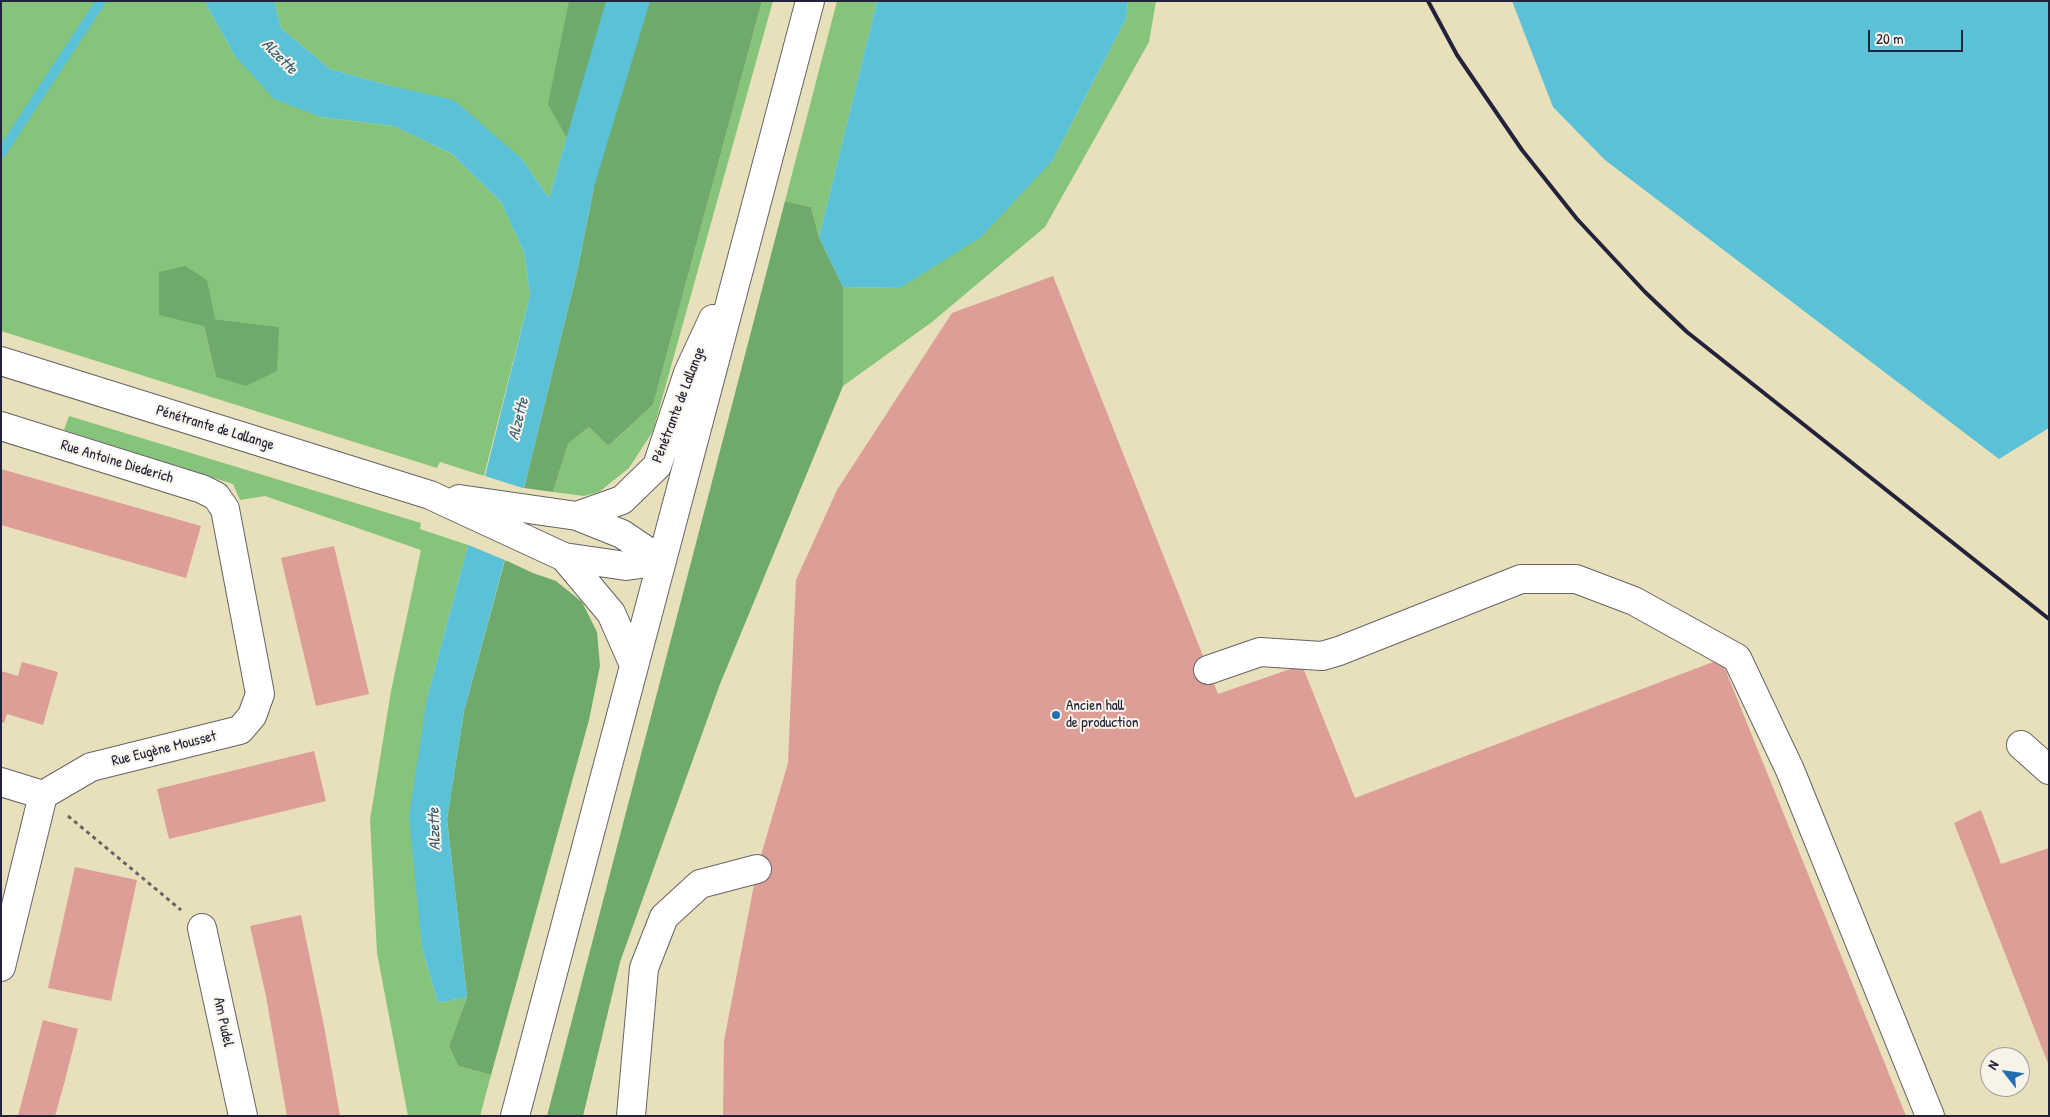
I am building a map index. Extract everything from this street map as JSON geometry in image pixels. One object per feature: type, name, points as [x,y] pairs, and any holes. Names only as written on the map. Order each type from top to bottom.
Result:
[{"type":"main road","points":[[515,1116],[810,1]]},
{"type":"main road","name":"Pénétrante de Lallange","points":[[577,516],[622,500],[657,466],[688,373],[742,257]]},
{"type":"main road","name":"Pénétrante de Lallange","points":[[1,361],[430,495],[564,557],[626,566],[662,561]]},
{"type":"main road","name":"Rue Antoine Diederich","points":[[1,426],[202,489],[216,496],[226,509]]},
{"type":"main road","name":"Pénétrante de Lallange","points":[[430,495],[577,516],[622,534],[662,561]]},
{"type":"main road","name":"Rue Eugène Mousset","points":[[43,795],[91,767],[240,730],[252,716],[260,694],[226,509]]},
{"type":"main road","name":"Pénétrante de Lallange","points":[[564,557],[611,614],[634,665]]},
{"type":"main road","points":[[1208,670],[1260,652],[1322,656],[1520,580],[1576,579],[1634,600],[1737,658],[1790,770],[1930,1116]]},
{"type":"main road","points":[[2021,745],[2049,770]]},
{"type":"main road","points":[[1,782],[43,795],[1,967]]},
{"type":"main road","points":[[631,1116],[644,968],[664,917],[700,884],[756,870]]},
{"type":"main road","name":"Am Pudel","points":[[202,928],[243,1116]]},
{"type":"path","points":[[43,795],[202,928]]},
{"type":"green space","points":[[1,1],[204,1],[235,56],[321,117],[394,126],[452,154],[501,202],[524,252],[530,295],[484,476],[440,462],[437,468],[1,331]],"holes":[[[215,319],[278,327],[216,377],[204,326]]]},
{"type":"green space","points":[[274,1],[606,1],[549,198],[522,159],[391,86],[330,69],[281,28]]},
{"type":"green space","points":[[569,1],[762,1],[653,405],[608,446],[589,427],[568,444],[553,492],[524,488],[577,272],[594,187],[548,104]]},
{"type":"green space","points":[[762,1],[773,1],[653,431],[629,468],[599,492],[584,496],[553,492],[568,444],[589,427],[608,446],[653,405]]},
{"type":"green space","points":[[837,1],[877,1],[819,237],[811,207],[785,201]]},
{"type":"green space","points":[[1128,1],[1156,1],[1149,42],[1045,227],[932,322],[843,386],[843,287],[900,288],[1052,161],[1126,19]]},
{"type":"green space","points":[[785,201],[811,207],[819,237],[843,287],[843,386],[720,684],[620,962],[583,1116],[547,1116]]},
{"type":"green space","points":[[185,266],[207,280],[215,319],[279,327],[277,371],[246,386],[216,377],[204,326],[159,315],[159,272]]},
{"type":"green space","points":[[69,416],[421,523],[420,529],[468,545],[427,698],[422,948],[438,1003],[467,997],[449,1046],[458,1066],[491,1075],[480,1116],[408,1116],[377,953],[370,820],[391,691],[421,550],[265,496],[240,500],[233,484],[64,430]]},
{"type":"green space","points":[[505,560],[556,581],[582,602],[597,632],[600,666],[589,720],[491,1075],[458,1066],[449,1046],[467,997],[447,819],[464,711]]},
{"type":"water","name":"Alzette","points":[[204,1],[274,1],[281,28],[330,69],[391,86],[454,100],[522,159],[549,198],[606,1],[650,1],[594,187],[577,272],[524,488],[464,711],[447,819],[467,997],[438,1003],[422,948],[409,816],[427,698],[468,545],[530,295],[524,252],[501,202],[452,154],[394,126],[321,117],[274,99],[235,56]]},
{"type":"water","points":[[877,1],[1128,1],[1126,19],[1052,161],[981,237],[900,288],[843,287],[819,237]]},
{"type":"water","points":[[1512,1],[2049,1],[2049,428],[1999,459],[1605,160],[1553,107]]},
{"type":"pier","points":[[482,475],[526,489],[507,561],[466,544]]},
{"type":"building","name":"Ancien hall de production","points":[[1053,276],[1218,694],[1302,665],[1355,798],[1721,659],[1906,1116],[723,1116],[724,1041],[757,869],[788,763],[796,580],[837,490],[952,313]]},
{"type":"building","points":[[1,469],[201,526],[186,578],[1,525]]},
{"type":"building","points":[[334,546],[369,694],[316,706],[281,558]]},
{"type":"building","points":[[22,662],[58,672],[43,725],[7,714],[4,723],[1,722],[1,671],[18,676]]},
{"type":"building","points":[[314,751],[326,801],[169,839],[157,789]]},
{"type":"building","points":[[1981,810],[2001,864],[2049,848],[2049,1066],[1954,823]]},
{"type":"building","points":[[75,867],[137,880],[111,1001],[48,988]]},
{"type":"building","points":[[301,915],[340,1116],[287,1116],[266,996],[250,926]]},
{"type":"building","points":[[43,1020],[78,1029],[64,1084],[55,1116],[18,1116]]},
{"type":"waterway","points":[[1,153],[101,1]]},
{"type":"railway","points":[[1428,1],[1457,55],[1522,150],[1577,219],[1645,292],[1687,332],[2049,619]]},
{"type":"place","name":"Ancien hall de production","points":[[1056,715]]}]
